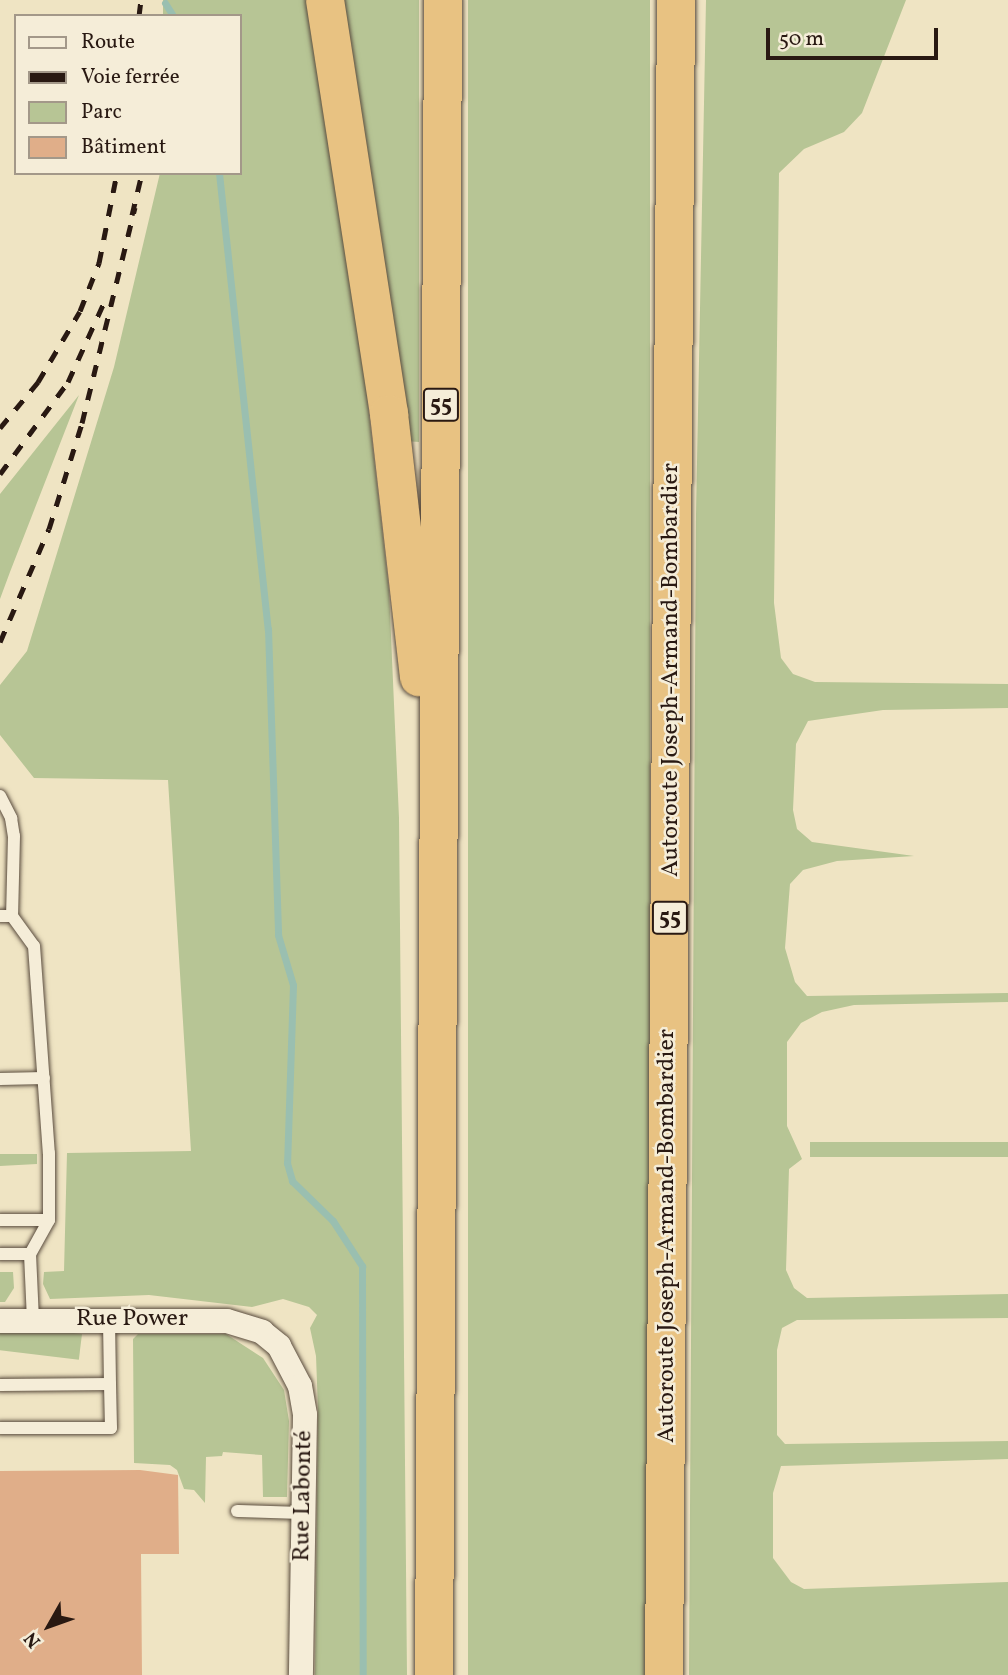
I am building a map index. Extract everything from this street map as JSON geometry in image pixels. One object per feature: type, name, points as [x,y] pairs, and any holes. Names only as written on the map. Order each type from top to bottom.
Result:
[{"type":"highway","points":[[325,0],[389,414],[405,573],[438,811]]},
{"type":"highway","name":"55","points":[[434,1675],[443,0]]},
{"type":"highway","name":"Autoroute Joseph-Armand-Bombardier","points":[[664,1675],[676,0]]},
{"type":"street","name":"Rue Power","points":[[0,1321],[227,1321],[262,1332]]},
{"type":"street","name":"Rue Labonté","points":[[262,1332],[279,1346],[300,1386],[305,1415],[301,1675]]},
{"type":"lane","points":[[0,796],[11,818],[14,836],[6,916],[34,947],[44,1078],[49,1220],[30,1254],[33,1321]]},
{"type":"lane","points":[[0,1079],[44,1078]]},
{"type":"lane","points":[[0,1220],[49,1220]]},
{"type":"lane","points":[[0,1254],[30,1254]]},
{"type":"lane","points":[[0,1428],[111,1428],[109,1320]]},
{"type":"lane","points":[[0,1384],[110,1384]]},
{"type":"lane","points":[[237,1511],[304,1513]]},
{"type":"green space","points":[[163,0],[309,0],[361,343],[389,590],[399,818],[407,1675],[315,1675],[318,1410],[316,1356],[310,1328],[317,1315],[309,1307],[283,1299],[252,1307],[149,1295],[50,1299],[43,1284],[44,1272],[64,1271],[67,1153],[191,1151],[168,780],[34,778],[0,735],[0,685],[27,651],[114,367],[160,175],[242,175],[242,14],[163,14]]},
{"type":"green space","points":[[337,0],[419,0],[419,442],[405,441]]},
{"type":"green space","points":[[468,0],[650,0],[650,1675],[468,1675]]},
{"type":"green space","points":[[706,0],[906,0],[862,113],[844,132],[804,149],[779,173],[774,603],[781,658],[793,674],[815,682],[1008,684],[1008,708],[883,710],[808,721],[796,744],[793,810],[797,829],[812,842],[914,856],[837,861],[803,870],[790,884],[785,948],[795,982],[807,996],[1008,993],[1008,1002],[854,1005],[822,1012],[801,1023],[787,1042],[787,1126],[802,1159],[789,1169],[786,1270],[794,1288],[807,1298],[1008,1294],[1008,1318],[797,1320],[782,1328],[777,1350],[777,1435],[785,1444],[1008,1441],[1008,1459],[781,1466],[773,1493],[773,1558],[791,1582],[804,1589],[1008,1582],[1008,1675],[689,1675],[696,515]]},
{"type":"green space","points":[[79,395],[10,572],[0,599],[0,494]]},
{"type":"green space","points":[[810,1142],[1008,1142],[1008,1157],[810,1157]]},
{"type":"green space","points":[[0,1154],[37,1154],[37,1164],[0,1166]]},
{"type":"green space","points":[[0,1272],[13,1272],[14,1288],[5,1302],[0,1302]]},
{"type":"green space","points":[[1,1324],[82,1334],[79,1360],[0,1350]]},
{"type":"green space","points":[[138,1334],[226,1334],[263,1358],[284,1390],[289,1421],[287,1497],[263,1497],[262,1455],[223,1452],[222,1456],[206,1457],[205,1503],[194,1490],[184,1489],[177,1470],[170,1465],[134,1463],[133,1339]]},
{"type":"building","points":[[140,1470],[178,1475],[179,1554],[141,1554],[142,1675],[0,1675],[0,1471]]},
{"type":"waterway","points":[[165,3],[172,14]]},
{"type":"waterway","points":[[219,175],[268,629],[278,935],[293,985],[287,1163],[292,1181],[333,1221],[362,1266],[363,1675]]},
{"type":"railway","points":[[139,14],[141,0]]},
{"type":"railway","points":[[0,428],[38,382],[80,311],[99,263],[117,175]]},
{"type":"railway","points":[[132,215],[142,175]]},
{"type":"railway","points":[[0,642],[49,529],[82,423],[135,207]]},
{"type":"railway","points":[[0,474],[68,382],[103,305]]}]
